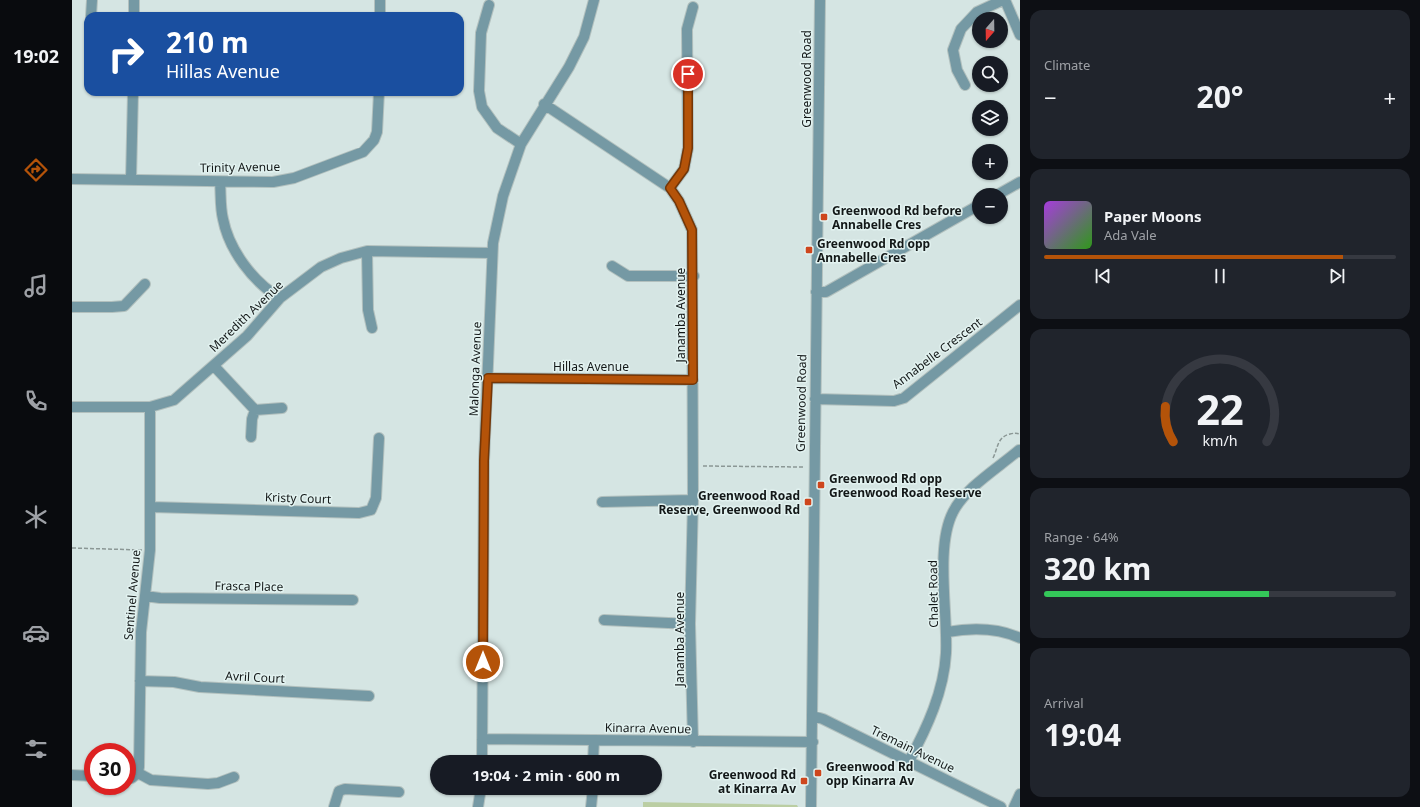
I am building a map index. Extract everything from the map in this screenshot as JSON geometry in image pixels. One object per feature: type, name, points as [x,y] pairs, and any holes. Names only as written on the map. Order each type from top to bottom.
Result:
[{"type":"street","points":[[91,12],[92,0]]},
{"type":"street","points":[[134,0],[134,12]]},
{"type":"street","points":[[380,0],[380,12]]},
{"type":"street","name":"Malonga Avenue","points":[[482,755],[484,461],[492,253],[503,196],[521,144],[544,104],[568,67],[584,37],[594,0]]},
{"type":"street","name":"Greenwood Road","points":[[811,807],[813,742],[816,292],[820,0]]},
{"type":"street","points":[[966,85],[957,70],[953,50],[961,29],[977,12],[1004,0],[1020,35]]},
{"type":"street","points":[[489,5],[481,33],[479,91],[482,107],[496,128],[521,144]]},
{"type":"street","points":[[670,188],[684,169],[688,148],[687,29],[694,7]]},
{"type":"street","points":[[131,180],[133,96]]},
{"type":"street","name":"Trinity Avenue","points":[[72,179],[220,182],[284,180],[363,152],[374,140],[378,132],[379,96]]},
{"type":"street","name":"Janamba Avenue","points":[[544,104],[670,188],[679,201],[692,230],[694,276],[693,500],[690,624],[693,742]]},
{"type":"street","points":[[220,182],[223,221],[232,245],[256,278],[272,293],[280,298]]},
{"type":"street","points":[[1008,189],[1020,182]]},
{"type":"street","points":[[816,292],[826,292],[972,209]]},
{"type":"street","points":[[367,251],[368,310],[372,328]]},
{"type":"street","name":"Meredith Avenue","points":[[72,407],[150,407],[174,400],[247,336],[280,298],[330,262],[352,254],[367,251],[492,253]]},
{"type":"street","points":[[612,266],[628,276],[694,276]]},
{"type":"street","points":[[72,307],[124,306],[145,284]]},
{"type":"street","name":"Annabelle Crescent","points":[[815,400],[894,401],[904,398],[1020,305]]},
{"type":"street","points":[[214,366],[255,410]]},
{"type":"street","name":"Hillas Avenue","points":[[488,378],[693,380]]},
{"type":"street","name":"Sentinel Avenue","points":[[138,773],[141,632],[150,550],[150,407]]},
{"type":"street","points":[[255,410],[282,408]]},
{"type":"street","points":[[251,437],[252,419],[255,410]]},
{"type":"street","name":"Kristy Court","points":[[150,507],[359,513],[371,510],[376,498],[379,438]]},
{"type":"street","name":"Chalet Road","points":[[909,761],[934,709],[944,677],[947,632],[944,576],[948,523],[953,511],[964,496],[1019,450],[1020,452]]},
{"type":"street","points":[[602,502],[693,500]]},
{"type":"street","name":"Frasca Place","points":[[145,596],[160,598],[353,600]]},
{"type":"street","points":[[604,620],[690,624]]},
{"type":"street","points":[[947,632],[965,629],[1000,632],[1020,638]]},
{"type":"street","name":"Avril Court","points":[[140,680],[174,682],[200,687],[369,696]]},
{"type":"street","name":"Tremain Avenue","points":[[813,716],[823,719],[1001,807]]},
{"type":"street","name":"Kinarra Avenue","points":[[482,739],[813,742]]},
{"type":"street","points":[[593,755],[594,740]]},
{"type":"street","points":[[138,773],[151,780],[208,784],[218,783],[234,777]]},
{"type":"street","points":[[72,775],[84,776]]},
{"type":"street","points":[[334,807],[339,791],[346,789],[399,792]]},
{"type":"street","points":[[1014,807],[1020,794]]},
{"type":"street","points":[[478,807],[480,795]]},
{"type":"street","points":[[591,807],[592,795]]},
{"type":"path","points":[[693,466],[803,467]]},
{"type":"path","points":[[72,548],[150,550]]},
{"type":"green space","points":[[643,802],[797,805],[798,807],[643,807]]},
{"type":"place","name":"Greenwood Rd before Annabelle Cres","points":[[824,217]]},
{"type":"place","name":"Greenwood Rd opp Annabelle Cres","points":[[809,250]]},
{"type":"place","name":"Greenwood Rd opp Greenwood Road Reserve","points":[[821,485]]},
{"type":"place","name":"Greenwood Road Reserve, Greenwood Rd","points":[[808,502]]},
{"type":"place","name":"Greenwood Rd opp Kinarra Av","points":[[818,773]]},
{"type":"place","name":"Greenwood Rd at Kinarra Av","points":[[804,781]]},
{"type":"route","points":[[483,662],[484,461],[488,378],[693,380],[694,276],[692,230],[679,201],[670,188],[684,169],[688,148],[688,74]]}]
